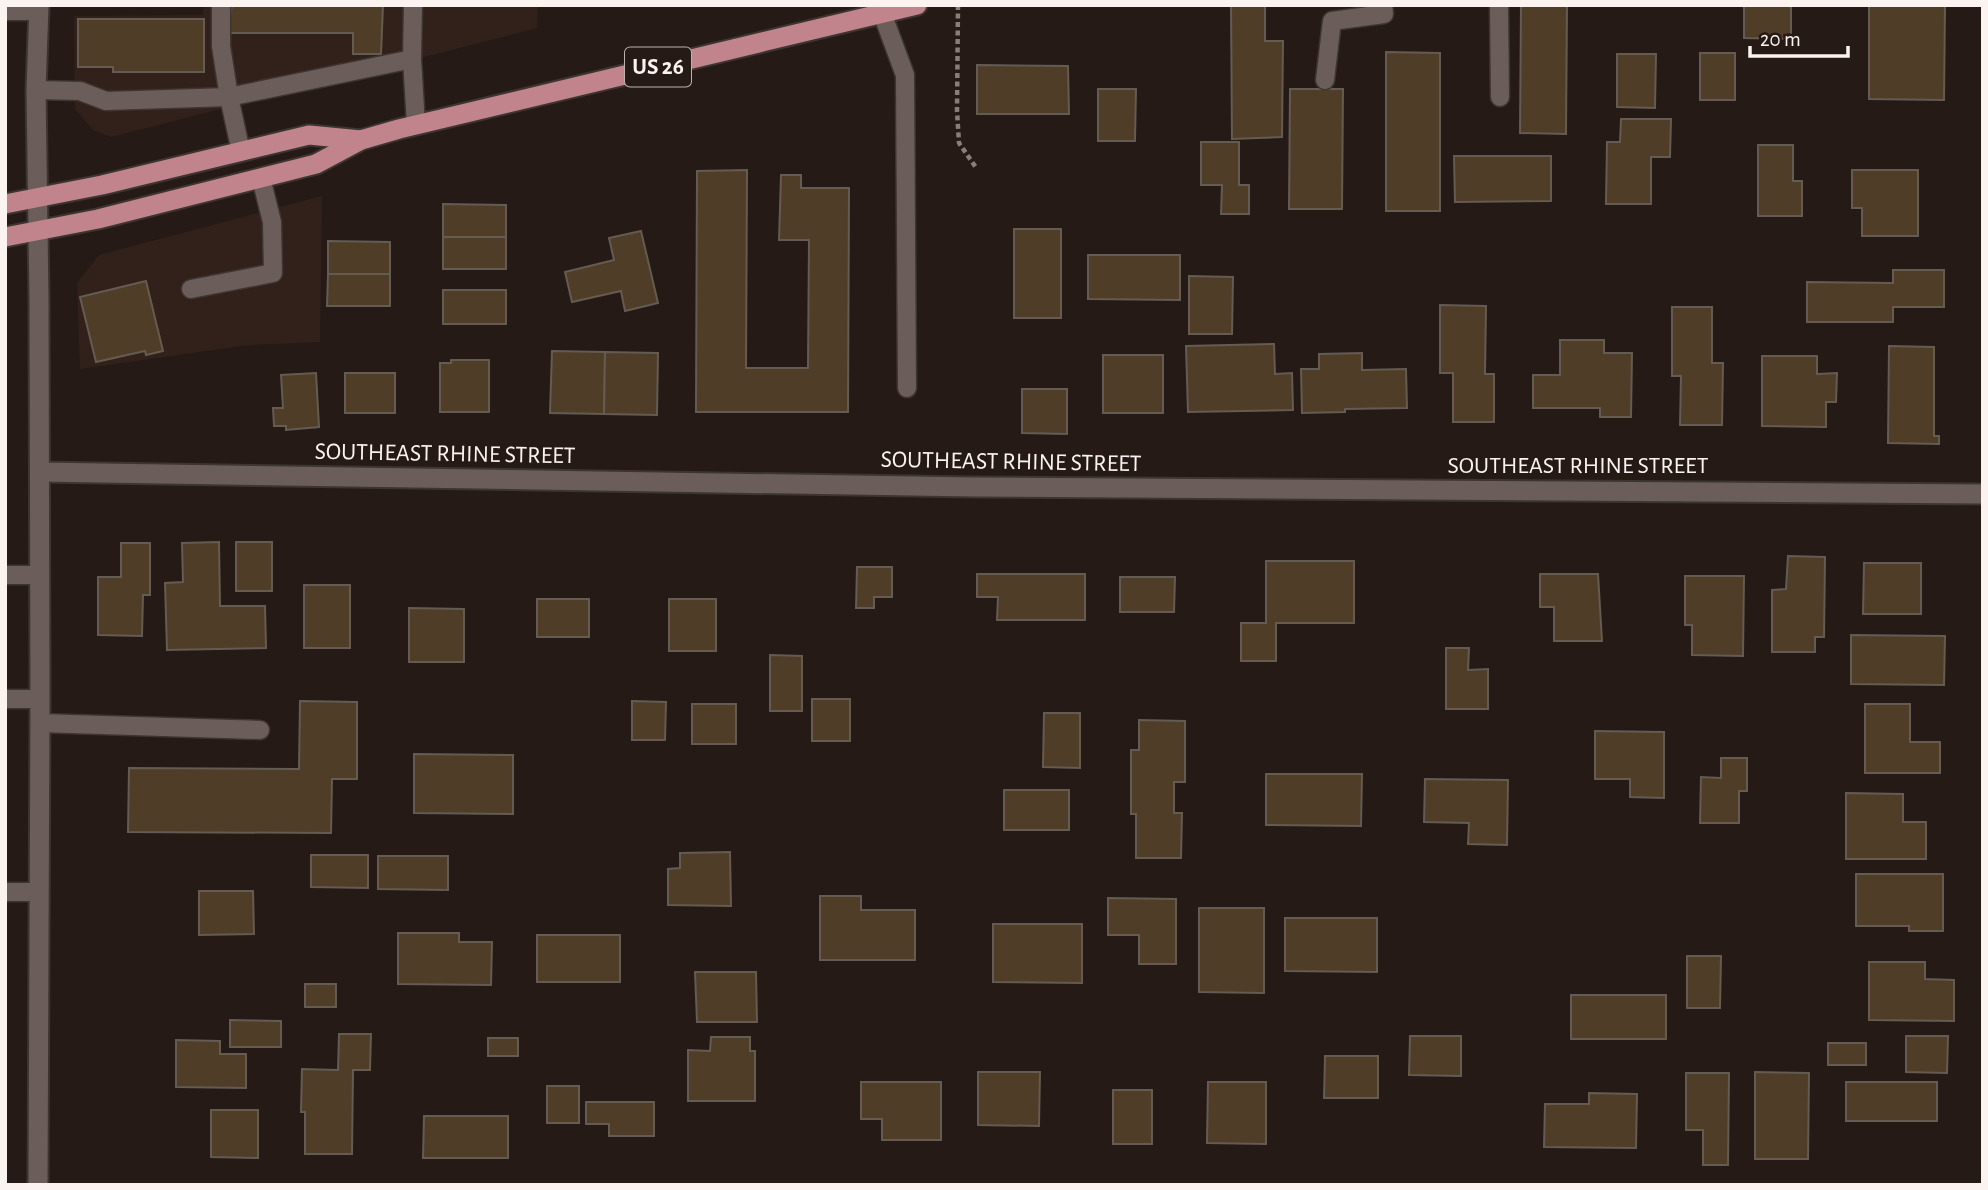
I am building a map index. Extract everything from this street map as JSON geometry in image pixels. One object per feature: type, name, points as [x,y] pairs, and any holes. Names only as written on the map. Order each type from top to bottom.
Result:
[{"type":"main road","name":"US 26","points":[[5,237],[98,219],[316,164],[361,140],[416,125],[881,9],[917,5]]},
{"type":"main road","name":"US 26","points":[[5,204],[102,185],[309,135],[361,140]]},
{"type":"street","points":[[38,1185],[39,8]]},
{"type":"street","name":"SOUTHEAST RHINE STREET","points":[[40,472],[974,487],[1983,494]]},
{"type":"lane","points":[[221,5],[221,46],[241,152]]},
{"type":"lane","points":[[413,5],[412,59],[416,125]]},
{"type":"lane","points":[[1325,80],[1332,21],[1384,14],[1383,5]]},
{"type":"lane","points":[[1499,5],[1500,97]]},
{"type":"lane","points":[[5,11],[39,8]]},
{"type":"lane","points":[[881,9],[905,75],[907,388]]},
{"type":"lane","points":[[37,90],[80,91],[106,101],[229,97],[412,59]]},
{"type":"lane","points":[[191,289],[273,273],[272,222],[261,178]]},
{"type":"lane","points":[[5,575],[39,575]]},
{"type":"lane","points":[[5,699],[40,699]]},
{"type":"lane","points":[[40,723],[260,730]]},
{"type":"lane","points":[[5,892],[38,892]]},
{"type":"path","points":[[958,5],[959,143],[977,169]]},
{"type":"shaded area","points":[[204,5],[538,5],[537,28],[111,137],[93,130],[75,109],[74,16],[203,15]]},
{"type":"shaded area","points":[[322,196],[320,342],[249,345],[80,369],[77,283],[99,255]]},
{"type":"building","points":[[232,5],[383,5],[381,54],[353,54],[353,33],[227,33]]},
{"type":"building","points":[[1231,5],[1265,5],[1265,41],[1283,41],[1282,137],[1232,139]]},
{"type":"building","points":[[1521,5],[1567,5],[1566,134],[1520,133]]},
{"type":"building","points":[[1744,5],[1791,5],[1791,39],[1744,38]]},
{"type":"building","points":[[1869,5],[1945,5],[1944,100],[1869,99]]},
{"type":"building","points":[[78,19],[204,19],[204,72],[113,72],[113,67],[78,67]]},
{"type":"building","points":[[1386,52],[1440,53],[1440,211],[1386,211]]},
{"type":"building","points":[[1700,53],[1735,53],[1735,100],[1700,100]]},
{"type":"building","points":[[1617,54],[1656,54],[1655,108],[1617,107]]},
{"type":"building","points":[[977,65],[1068,66],[1069,114],[977,114]]},
{"type":"building","points":[[1098,89],[1136,89],[1135,141],[1098,141]]},
{"type":"building","points":[[1290,89],[1343,89],[1342,209],[1289,209]]},
{"type":"building","points":[[1621,119],[1671,119],[1670,157],[1651,157],[1651,204],[1606,204],[1607,142],[1620,142]]},
{"type":"building","points":[[1201,142],[1239,142],[1239,185],[1249,185],[1249,214],[1221,214],[1222,185],[1201,185]]},
{"type":"building","points":[[1758,145],[1793,145],[1793,181],[1802,181],[1802,216],[1758,216]]},
{"type":"building","points":[[1454,156],[1551,156],[1551,201],[1455,202]]},
{"type":"building","points":[[747,170],[746,368],[808,368],[809,240],[779,240],[781,175],[801,175],[801,188],[849,188],[848,412],[696,412],[697,171]]},
{"type":"building","points":[[1852,170],[1918,170],[1918,236],[1862,236],[1862,208],[1852,208]]},
{"type":"building","points":[[443,204],[506,205],[506,237],[443,237]]},
{"type":"building","points":[[1014,229],[1061,229],[1061,318],[1014,318]]},
{"type":"building","points":[[641,231],[658,303],[625,311],[621,291],[572,302],[565,272],[614,260],[609,238]]},
{"type":"building","points":[[443,237],[506,237],[506,269],[443,269]]},
{"type":"building","points":[[328,241],[390,242],[390,274],[328,274]]},
{"type":"building","points":[[1088,255],[1180,255],[1180,300],[1088,299]]},
{"type":"building","points":[[1893,270],[1944,270],[1944,307],[1893,307],[1893,322],[1807,322],[1807,282],[1893,283]]},
{"type":"building","points":[[328,274],[390,274],[390,306],[327,306]]},
{"type":"building","points":[[1189,276],[1233,277],[1232,334],[1189,334]]},
{"type":"building","points":[[146,281],[163,351],[146,355],[145,351],[96,362],[80,297]]},
{"type":"building","points":[[443,290],[506,290],[506,324],[443,324]]},
{"type":"building","points":[[1440,305],[1486,306],[1485,374],[1494,374],[1494,422],[1453,422],[1453,373],[1440,373]]},
{"type":"building","points":[[1672,307],[1712,307],[1712,363],[1723,363],[1722,425],[1680,425],[1681,376],[1672,376]]},
{"type":"building","points":[[1560,340],[1604,340],[1604,353],[1632,353],[1631,417],[1600,417],[1600,408],[1533,408],[1533,375],[1560,375]]},
{"type":"building","points":[[1274,344],[1275,374],[1292,373],[1293,410],[1188,412],[1186,346]]},
{"type":"building","points":[[1889,346],[1934,347],[1934,436],[1939,436],[1939,444],[1888,443]]},
{"type":"building","points":[[552,351],[605,352],[604,414],[550,413]]},
{"type":"building","points":[[605,352],[658,353],[657,415],[604,414]]},
{"type":"building","points":[[1362,353],[1362,370],[1406,369],[1407,408],[1302,413],[1301,369],[1319,369],[1319,354]]},
{"type":"building","points":[[1103,355],[1163,355],[1163,413],[1103,413]]},
{"type":"building","points":[[1762,356],[1817,356],[1817,374],[1837,373],[1836,402],[1826,402],[1826,427],[1762,426]]},
{"type":"building","points":[[451,360],[489,360],[489,412],[440,412],[440,363],[451,363]]},
{"type":"building","points":[[316,373],[319,427],[286,430],[286,426],[274,426],[273,408],[283,408],[281,375]]},
{"type":"building","points":[[345,373],[395,373],[395,413],[345,413]]},
{"type":"building","points":[[1022,389],[1067,389],[1067,434],[1022,433]]},
{"type":"building","points":[[219,542],[220,606],[265,606],[266,648],[167,650],[165,583],[183,582],[182,543]]},
{"type":"building","points":[[236,542],[272,542],[272,591],[236,591]]},
{"type":"building","points":[[121,543],[150,543],[150,595],[143,595],[142,636],[98,635],[98,577],[121,577]]},
{"type":"building","points":[[1788,556],[1825,557],[1824,637],[1815,637],[1815,652],[1772,652],[1772,590],[1786,589]]},
{"type":"building","points":[[1266,561],[1354,561],[1354,623],[1276,623],[1276,661],[1241,661],[1241,623],[1266,623]]},
{"type":"building","points":[[1864,563],[1921,563],[1921,614],[1863,614]]},
{"type":"building","points":[[857,567],[892,567],[892,597],[874,597],[874,608],[856,608]]},
{"type":"building","points":[[977,574],[1085,574],[1085,620],[997,620],[998,597],[977,597]]},
{"type":"building","points":[[1540,574],[1598,574],[1602,641],[1554,641],[1554,607],[1540,607]]},
{"type":"building","points":[[1685,576],[1744,576],[1743,656],[1692,655],[1692,625],[1685,625]]},
{"type":"building","points":[[1120,577],[1175,577],[1174,612],[1120,612]]},
{"type":"building","points":[[304,585],[350,585],[350,648],[304,648]]},
{"type":"building","points":[[537,599],[589,599],[589,637],[537,637]]},
{"type":"building","points":[[669,599],[716,599],[716,651],[669,651]]},
{"type":"building","points":[[409,608],[464,609],[464,662],[409,662]]},
{"type":"building","points":[[1851,635],[1945,636],[1944,685],[1851,684]]},
{"type":"building","points":[[1446,648],[1469,648],[1468,670],[1488,669],[1488,709],[1446,709]]},
{"type":"building","points":[[770,655],[802,656],[802,711],[770,711]]},
{"type":"building","points":[[812,699],[850,699],[850,741],[812,741]]},
{"type":"building","points":[[300,701],[357,702],[357,779],[332,779],[331,833],[128,832],[129,768],[299,769]]},
{"type":"building","points":[[632,701],[666,702],[665,740],[632,740]]},
{"type":"building","points":[[692,704],[736,704],[736,744],[692,744]]},
{"type":"building","points":[[1865,704],[1910,704],[1910,742],[1940,742],[1940,773],[1865,773]]},
{"type":"building","points":[[1044,713],[1080,713],[1080,768],[1043,767]]},
{"type":"building","points":[[1139,720],[1185,721],[1185,782],[1174,782],[1174,813],[1182,813],[1181,858],[1136,858],[1136,814],[1131,814],[1131,750],[1139,750]]},
{"type":"building","points":[[1595,731],[1664,732],[1664,798],[1630,797],[1630,779],[1595,779]]},
{"type":"building","points":[[414,754],[513,755],[513,814],[414,813]]},
{"type":"building","points":[[1721,758],[1747,758],[1747,791],[1739,791],[1739,823],[1700,823],[1701,777],[1721,778]]},
{"type":"building","points":[[1266,774],[1362,774],[1361,826],[1266,825]]},
{"type":"building","points":[[1425,779],[1508,780],[1507,845],[1468,844],[1469,823],[1424,822]]},
{"type":"building","points":[[1004,790],[1069,790],[1069,830],[1004,830]]},
{"type":"building","points":[[1846,793],[1903,794],[1903,822],[1926,822],[1926,859],[1846,859]]},
{"type":"building","points":[[730,852],[731,906],[668,905],[668,869],[680,868],[680,853]]},
{"type":"building","points":[[311,855],[368,855],[368,888],[311,887]]},
{"type":"building","points":[[378,856],[448,856],[448,890],[378,889]]},
{"type":"building","points":[[1856,874],[1943,874],[1943,931],[1909,931],[1909,926],[1856,926]]},
{"type":"building","points":[[199,891],[253,891],[254,934],[199,935]]},
{"type":"building","points":[[820,896],[861,896],[861,910],[915,910],[915,960],[820,960]]},
{"type":"building","points":[[1108,898],[1176,899],[1176,964],[1139,964],[1139,935],[1108,935]]},
{"type":"building","points":[[1199,908],[1264,908],[1264,993],[1199,992]]},
{"type":"building","points":[[1285,918],[1377,918],[1377,972],[1285,971]]},
{"type":"building","points":[[993,924],[1082,924],[1082,983],[993,982]]},
{"type":"building","points":[[398,933],[459,933],[459,942],[492,942],[491,985],[398,984]]},
{"type":"building","points":[[537,935],[620,935],[620,982],[537,982]]},
{"type":"building","points":[[1687,956],[1721,956],[1720,1008],[1687,1008]]},
{"type":"building","points":[[1869,962],[1925,962],[1925,979],[1954,980],[1954,1021],[1869,1020]]},
{"type":"building","points":[[695,972],[756,972],[757,1022],[697,1022]]},
{"type":"building","points":[[305,984],[336,984],[336,1007],[305,1007]]},
{"type":"building","points":[[1571,995],[1666,995],[1666,1039],[1571,1039]]},
{"type":"building","points":[[230,1020],[281,1021],[281,1047],[230,1047]]},
{"type":"building","points":[[339,1034],[371,1034],[370,1070],[353,1070],[352,1154],[305,1154],[305,1112],[301,1112],[302,1069],[338,1070]]},
{"type":"building","points":[[1410,1036],[1461,1036],[1461,1076],[1409,1075]]},
{"type":"building","points":[[1906,1036],[1948,1036],[1947,1073],[1906,1072]]},
{"type":"building","points":[[711,1037],[750,1037],[750,1051],[755,1051],[755,1101],[688,1101],[688,1050],[710,1051]]},
{"type":"building","points":[[488,1038],[518,1038],[518,1056],[488,1056]]},
{"type":"building","points":[[176,1040],[220,1041],[220,1054],[246,1054],[246,1088],[176,1087]]},
{"type":"building","points":[[1828,1043],[1866,1043],[1866,1065],[1828,1065]]},
{"type":"building","points":[[1325,1056],[1378,1056],[1378,1098],[1324,1098]]},
{"type":"building","points":[[978,1072],[1040,1072],[1039,1126],[978,1125]]},
{"type":"building","points":[[1755,1072],[1809,1073],[1808,1159],[1755,1159]]},
{"type":"building","points":[[1686,1073],[1729,1073],[1728,1165],[1703,1165],[1703,1130],[1686,1130]]},
{"type":"building","points":[[861,1082],[941,1082],[941,1140],[882,1140],[882,1119],[861,1119]]},
{"type":"building","points":[[1208,1082],[1266,1082],[1266,1144],[1207,1143]]},
{"type":"building","points":[[1846,1082],[1937,1082],[1937,1121],[1846,1121]]},
{"type":"building","points":[[547,1086],[579,1086],[579,1123],[547,1123]]},
{"type":"building","points":[[1113,1090],[1152,1090],[1152,1144],[1113,1144]]},
{"type":"building","points":[[1589,1093],[1637,1094],[1636,1148],[1544,1147],[1545,1104],[1589,1104]]},
{"type":"building","points":[[586,1102],[654,1102],[654,1136],[609,1136],[609,1124],[586,1124]]},
{"type":"building","points":[[211,1110],[258,1110],[258,1158],[211,1157]]},
{"type":"building","points":[[424,1116],[508,1116],[508,1158],[423,1158]]}]
